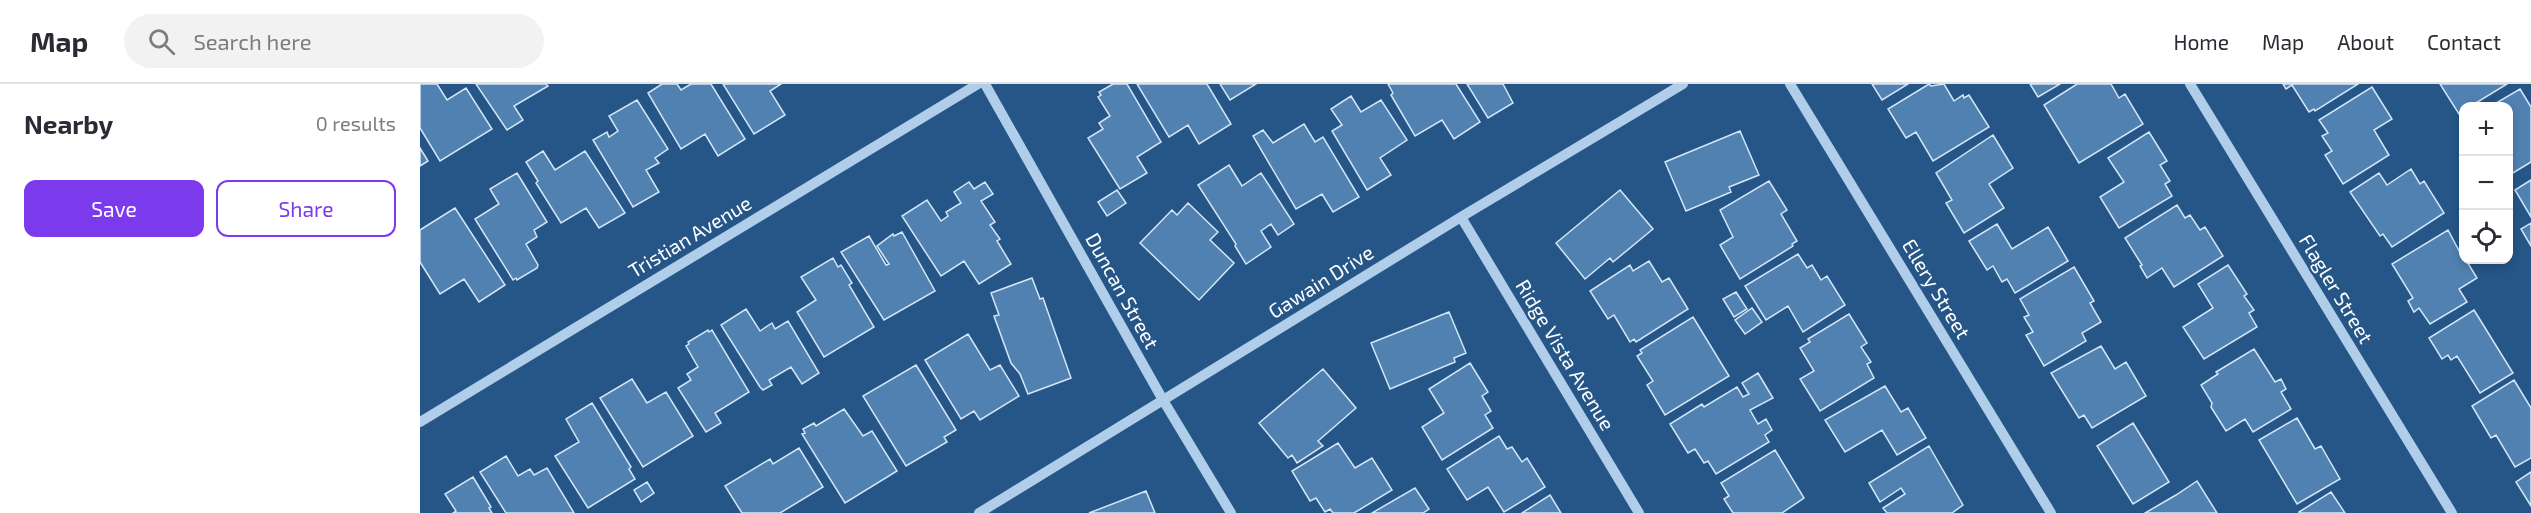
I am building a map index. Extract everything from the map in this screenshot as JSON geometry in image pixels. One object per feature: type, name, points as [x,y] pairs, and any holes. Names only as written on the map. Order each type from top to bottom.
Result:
[{"type":"street","name":"Tristian Avenue","points":[[420,422],[978,84]]},
{"type":"street","name":"Duncan Street","points":[[985,84],[1163,400],[1231,513]]},
{"type":"street","name":"Gawain Drive","points":[[979,513],[1461,217],[1683,84]]},
{"type":"street","name":"Ellery Street","points":[[1790,84],[2051,513]]},
{"type":"street","name":"Flagler Street","points":[[2190,84],[2452,513]]},
{"type":"street","name":"Ridge Vista Avenue","points":[[1461,217],[1639,513]]},
{"type":"building","points":[[420,84],[437,84],[447,100],[466,88],[492,129],[440,161],[420,128]]},
{"type":"building","points":[[476,84],[546,84],[548,86],[514,106],[523,120],[507,130]]},
{"type":"building","points":[[662,84],[677,84],[681,90],[691,84],[711,84],[745,139],[718,156],[705,134],[681,149],[648,93]]},
{"type":"building","points":[[723,84],[781,84],[770,91],[785,115],[754,134]]},
{"type":"building","points":[[1113,84],[1127,84],[1161,142],[1137,157],[1147,173],[1120,189],[1088,138],[1103,129],[1099,123],[1110,116],[1098,97],[1101,95],[1099,92]]},
{"type":"building","points":[[1137,84],[1207,84],[1231,124],[1199,144],[1188,125],[1169,137]]},
{"type":"building","points":[[1220,84],[1256,84],[1230,100]]},
{"type":"building","points":[[1388,84],[1456,84],[1480,122],[1454,139],[1442,120],[1415,136],[1391,95],[1393,93]]},
{"type":"building","points":[[1467,84],[1503,84],[1513,103],[1488,118]]},
{"type":"building","points":[[1872,84],[1908,84],[1882,100]]},
{"type":"building","points":[[1929,84],[1931,86],[1944,84],[1954,101],[1963,95],[1964,98],[1969,95],[1989,127],[1933,161],[1916,132],[1906,138],[1888,109]]},
{"type":"building","points":[[2030,84],[2060,84],[2038,97]]},
{"type":"building","points":[[2077,84],[2111,84],[2119,98],[2125,94],[2143,124],[2079,163],[2044,105]]},
{"type":"building","points":[[2283,84],[2358,84],[2315,111],[2314,109],[2309,112],[2292,85],[2286,89]]},
{"type":"building","points":[[2440,84],[2507,84],[2478,102],[2459,102],[2459,114]]},
{"type":"building","points":[[2372,87],[2392,119],[2374,130],[2389,155],[2343,184],[2325,155],[2332,151],[2322,136],[2328,133],[2319,120]]},
{"type":"building","points":[[2520,89],[2531,107],[2531,162],[2513,173],[2513,102],[2498,102]]},
{"type":"building","points":[[1351,96],[1361,112],[1381,100],[1407,140],[1380,158],[1391,175],[1367,190],[1332,131],[1342,125],[1331,109]]},
{"type":"building","points":[[637,100],[668,149],[655,158],[659,163],[646,170],[659,192],[633,207],[593,140],[607,132],[609,137],[618,131],[609,116]]},
{"type":"building","points":[[1304,124],[1315,142],[1323,137],[1359,197],[1333,212],[1322,194],[1296,209],[1253,136],[1263,130],[1273,143]]},
{"type":"building","points":[[1740,131],[1759,175],[1729,187],[1731,192],[1686,211],[1665,162]]},
{"type":"building","points":[[2149,132],[2167,161],[2160,165],[2170,181],[2165,184],[2172,196],[2119,228],[2100,197],[2124,182],[2108,158]]},
{"type":"building","points":[[1993,135],[2013,168],[1989,184],[2004,208],[1964,233],[1946,203],[1952,200],[1936,173]]},
{"type":"building","points":[[420,148],[428,161],[420,166]]},
{"type":"building","points":[[543,151],[555,170],[585,151],[625,213],[599,228],[586,208],[561,223],[526,162]]},
{"type":"building","points":[[1229,165],[1242,186],[1261,173],[1294,224],[1278,235],[1271,224],[1261,231],[1271,247],[1246,264],[1236,244],[1198,185]]},
{"type":"building","points":[[2411,169],[2420,184],[2424,181],[2444,213],[2392,247],[2383,234],[2380,236],[2350,192],[2379,173],[2387,185]]},
{"type":"building","points":[[517,173],[547,222],[534,230],[537,237],[526,244],[538,265],[537,268],[513,280],[475,219],[499,204],[490,189]]},
{"type":"building","points":[[2531,180],[2531,217],[2515,190]]},
{"type":"building","points":[[1769,181],[1787,210],[1781,214],[1797,241],[1792,244],[1793,246],[1740,279],[1720,245],[1733,237],[1720,210]]},
{"type":"building","points":[[969,182],[974,189],[985,182],[993,194],[981,201],[995,222],[990,225],[1000,239],[997,241],[1011,264],[979,284],[964,261],[941,276],[902,216],[927,200],[941,221],[948,216],[946,212],[961,203],[954,192]]},
{"type":"building","points":[[1117,190],[1126,203],[1107,216],[1098,202]]},
{"type":"building","points":[[1620,190],[1653,229],[1613,262],[1610,258],[1585,279],[1556,243]]},
{"type":"building","points":[[1188,203],[1218,232],[1210,240],[1234,263],[1199,300],[1140,243],[1172,210],[1177,215]]},
{"type":"building","points":[[2177,205],[2185,218],[2190,215],[2200,230],[2205,227],[2223,256],[2174,287],[2162,268],[2147,278],[2140,266],[2142,265],[2125,238]]},
{"type":"building","points":[[455,208],[505,285],[479,302],[464,279],[440,294],[420,262],[420,230]]},
{"type":"building","points":[[2531,223],[2531,246],[2521,229]]},
{"type":"building","points":[[1997,224],[2012,249],[2048,227],[2068,261],[2015,293],[2007,279],[2002,282],[1993,266],[1987,270],[1969,241]]},
{"type":"building","points":[[2448,230],[2459,251],[2459,264],[2468,264],[2477,278],[2459,289],[2467,302],[2430,324],[2419,308],[2414,312],[2408,301],[2413,298],[2392,264]]},
{"type":"building","points":[[902,232],[935,291],[884,320],[841,252],[869,236],[886,265],[889,264],[877,246],[893,234],[894,236]]},
{"type":"building","points":[[1798,254],[1807,268],[1812,265],[1821,280],[1827,276],[1845,305],[1803,332],[1788,306],[1766,320],[1745,286]]},
{"type":"building","points":[[833,258],[838,267],[841,265],[852,283],[849,285],[874,327],[824,357],[797,312],[816,300],[801,277]]},
{"type":"building","points":[[1649,261],[1662,282],[1669,278],[1688,309],[1636,342],[1634,339],[1630,342],[1614,315],[1608,319],[1590,291],[1630,265],[1633,271]]},
{"type":"building","points":[[2228,265],[2247,294],[2244,296],[2254,310],[2249,313],[2257,327],[2204,359],[2183,327],[2213,308],[2198,284]]},
{"type":"building","points":[[2074,267],[2094,301],[2090,303],[2101,322],[2082,333],[2086,341],[2044,366],[2026,335],[2033,332],[2024,317],[2029,315],[2020,299]]},
{"type":"building","points":[[1032,278],[1040,299],[1043,298],[1071,378],[1028,394],[1020,374],[1011,363],[994,316],[999,315],[991,293]]},
{"type":"building","points":[[1736,292],[1747,309],[1734,317],[1723,299]]},
{"type":"building","points":[[1752,308],[1762,322],[1745,334],[1735,320]]},
{"type":"building","points":[[746,309],[760,331],[772,323],[775,329],[788,321],[819,373],[802,384],[791,367],[769,380],[772,385],[763,390],[721,325]]},
{"type":"building","points":[[2474,310],[2513,373],[2480,393],[2457,356],[2451,360],[2448,355],[2442,359],[2429,338]]},
{"type":"building","points":[[1449,312],[1466,353],[1454,358],[1455,362],[1390,389],[1371,343]]},
{"type":"building","points":[[1849,314],[1867,343],[1861,347],[1871,362],[1867,364],[1874,378],[1820,411],[1800,379],[1814,371],[1800,348],[1810,342],[1808,339]]},
{"type":"building","points":[[1693,317],[1729,376],[1665,415],[1647,385],[1653,381],[1637,356],[1642,353],[1640,350]]},
{"type":"building","points":[[708,330],[709,332],[712,330],[749,392],[715,413],[721,423],[706,432],[678,388],[691,380],[687,374],[698,367],[686,346],[688,342]]},
{"type":"building","points":[[968,334],[990,370],[1000,365],[1019,396],[980,420],[974,411],[961,419],[925,360]]},
{"type":"building","points":[[2101,346],[2115,369],[2126,362],[2146,396],[2092,428],[2084,415],[2079,418],[2051,373]]},
{"type":"building","points":[[2254,349],[2275,382],[2281,379],[2286,389],[2281,392],[2291,409],[2253,432],[2245,419],[2226,431],[2201,385],[2218,374],[2216,372]]},
{"type":"building","points":[[1470,363],[1488,392],[1482,396],[1491,411],[1485,415],[1493,428],[1442,460],[1422,427],[1444,413],[1429,389]]},
{"type":"building","points":[[916,365],[956,430],[944,437],[947,442],[906,466],[863,396]]},
{"type":"building","points":[[1323,369],[1356,408],[1318,441],[1323,446],[1297,463],[1292,455],[1288,458],[1259,423]]},
{"type":"building","points":[[1758,373],[1773,398],[1750,410],[1758,424],[1766,419],[1772,430],[1765,435],[1769,442],[1716,474],[1708,461],[1704,463],[1695,449],[1688,453],[1670,424],[1702,404],[1704,407],[1737,387],[1743,397],[1749,394],[1742,383]]},
{"type":"building","points":[[632,379],[647,403],[666,392],[693,436],[643,467],[600,398]]},
{"type":"building","points":[[2514,380],[2531,408],[2531,458],[2515,467],[2496,435],[2491,438],[2472,406]]},
{"type":"building","points":[[1885,386],[1901,412],[1908,408],[1926,438],[1897,455],[1882,430],[1845,452],[1825,420]]},
{"type":"building","points":[[592,403],[631,467],[629,469],[635,479],[588,508],[555,456],[579,442],[566,419]]},
{"type":"building","points":[[844,409],[863,436],[872,431],[897,471],[845,503],[802,434],[805,433],[803,429],[814,423],[816,426]]},
{"type":"building","points":[[2297,418],[2315,449],[2321,446],[2340,479],[2297,504],[2259,440]]},
{"type":"building","points":[[2133,423],[2169,482],[2133,504],[2097,446]]},
{"type":"building","points":[[1499,436],[1507,449],[1512,447],[1522,462],[1527,458],[1545,487],[1504,512],[1488,487],[1467,500],[1447,469]]},
{"type":"building","points":[[1338,443],[1355,468],[1372,458],[1392,490],[1354,513],[1333,513],[1330,509],[1325,512],[1316,498],[1310,501],[1292,471]]},
{"type":"building","points":[[1929,446],[1963,505],[1952,513],[1887,513],[1883,508],[1905,494],[1901,488],[1880,502],[1869,483]]},
{"type":"building","points":[[799,448],[823,487],[780,513],[742,513],[725,486],[770,459],[773,464]]},
{"type":"building","points":[[1775,450],[1804,498],[1782,513],[1733,513],[1724,499],[1729,496],[1721,483]]},
{"type":"building","points":[[506,456],[518,476],[530,469],[534,475],[547,468],[574,513],[506,513],[480,472]]},
{"type":"building","points":[[2531,472],[2531,506],[2516,482]]},
{"type":"building","points":[[473,477],[491,507],[489,508],[492,513],[453,513],[456,511],[445,494]]},
{"type":"building","points":[[2197,481],[2217,513],[2145,513],[2176,495]]},
{"type":"building","points":[[647,482],[654,493],[641,502],[634,490]]},
{"type":"building","points":[[1415,488],[1429,509],[1423,513],[1372,513]]},
{"type":"building","points":[[1146,491],[1155,513],[1089,513]]},
{"type":"building","points":[[2331,492],[2345,513],[2299,513],[2299,512]]},
{"type":"building","points":[[1550,495],[1561,513],[1522,513]]}]
